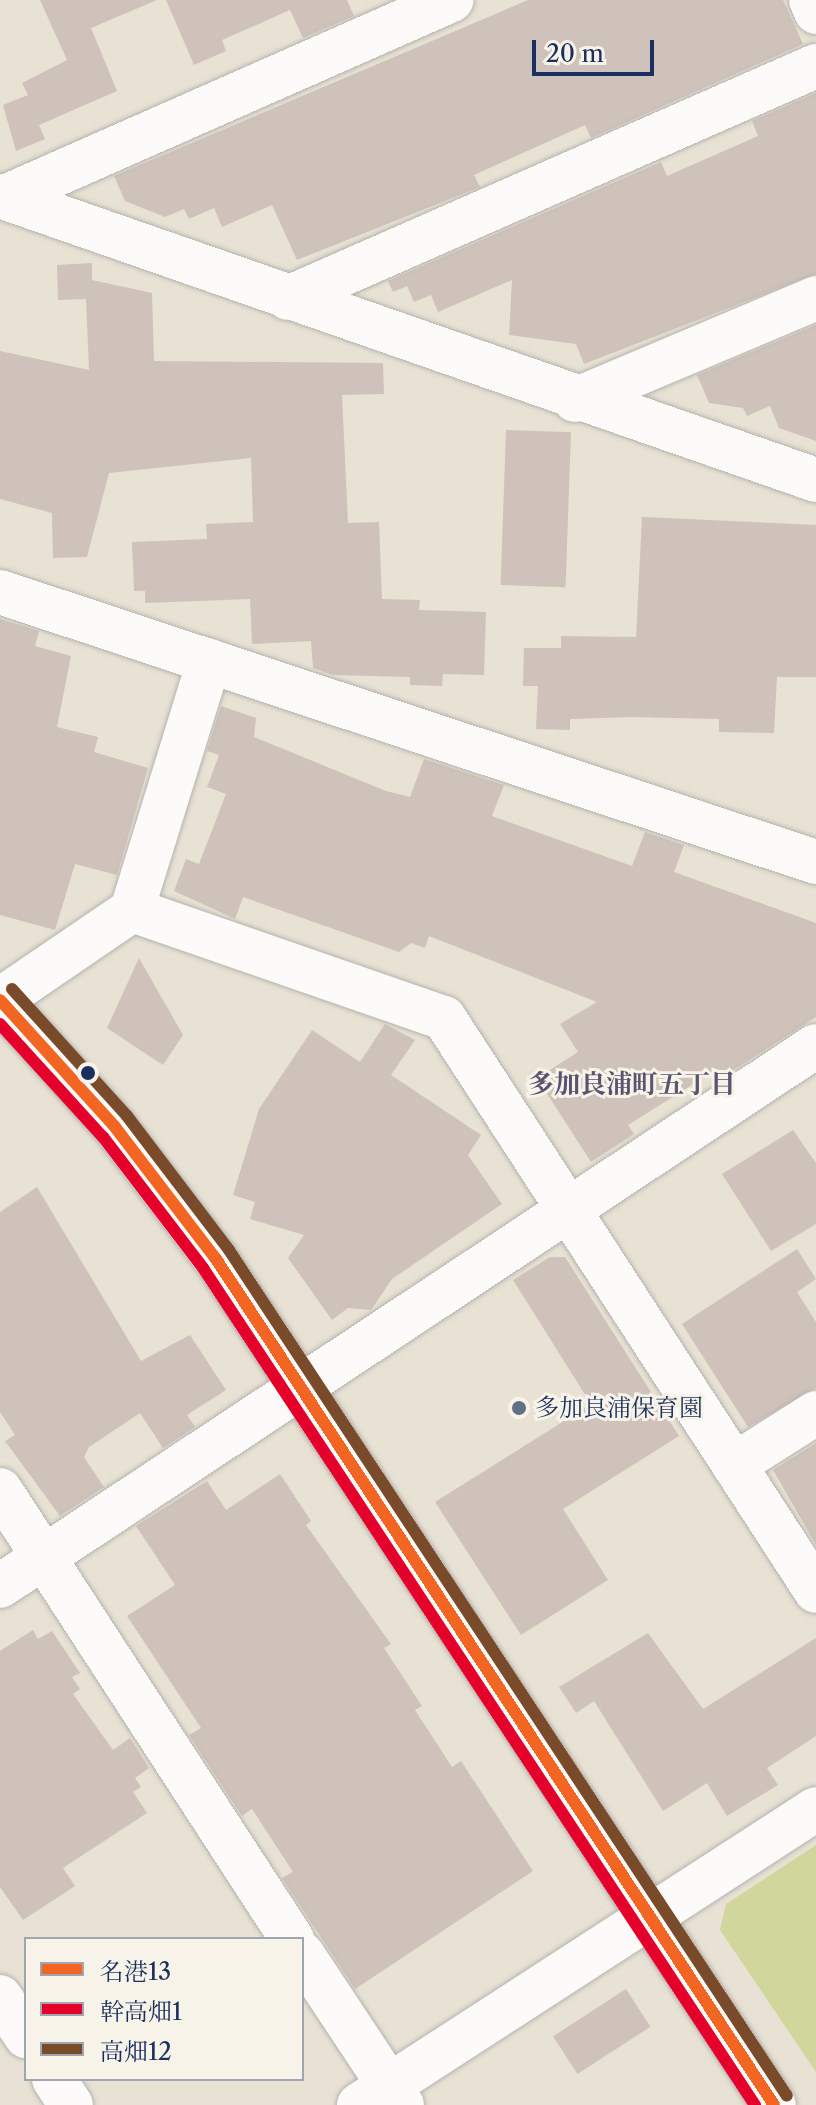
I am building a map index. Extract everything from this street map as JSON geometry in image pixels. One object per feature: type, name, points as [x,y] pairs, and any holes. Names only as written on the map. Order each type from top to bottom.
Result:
[{"type":"street","points":[[2,196],[452,0]]},
{"type":"street","points":[[811,0],[816,12]]},
{"type":"street","points":[[288,298],[816,66]]},
{"type":"street","points":[[2,196],[575,400],[816,480]]},
{"type":"street","points":[[575,400],[816,298]]},
{"type":"street","points":[[0,592],[816,862]]},
{"type":"street","points":[[209,661],[132,910],[0,1000],[115,1127],[216,1259],[646,1918],[774,2105]]},
{"type":"street","points":[[132,910],[444,1018],[816,1591]]},
{"type":"street","points":[[0,1586],[566,1208],[816,1046]]},
{"type":"street","points":[[734,1465],[816,1413]]},
{"type":"street","points":[[0,1490],[40,1561],[291,1937]]},
{"type":"street","points":[[304,1958],[384,2098],[646,1918],[816,1809]]},
{"type":"street","points":[[0,1997],[24,2033]]},
{"type":"street","points":[[55,2081],[71,2105]]},
{"type":"green space","points":[[816,1845],[816,2072],[720,1930],[726,1904]]},
{"type":"building","points":[[40,0],[157,0],[91,28],[117,91],[39,125],[45,139],[16,151],[3,105],[28,95],[22,83],[67,60]]},
{"type":"building","points":[[166,0],[347,0],[354,16],[303,38],[290,10],[222,40],[226,51],[194,65]]},
{"type":"building","points":[[528,0],[783,0],[803,44],[591,138],[585,125],[474,175],[480,187],[297,260],[272,205],[222,227],[214,208],[189,219],[184,209],[165,217],[125,201],[114,176]]},
{"type":"building","points":[[816,93],[816,274],[584,364],[576,344],[509,335],[512,280],[438,312],[431,295],[414,302],[407,286],[393,292],[388,281],[661,162],[667,176],[758,136],[752,121]]},
{"type":"building","points":[[92,263],[92,280],[152,293],[154,361],[383,363],[384,394],[342,395],[348,523],[379,522],[382,599],[420,600],[419,610],[486,612],[484,675],[443,674],[442,686],[410,685],[410,677],[333,675],[313,668],[311,641],[252,644],[250,599],[145,603],[145,591],[134,591],[132,542],[207,539],[206,524],[253,522],[251,458],[109,473],[87,557],[53,558],[52,513],[0,499],[0,351],[89,370],[86,299],[58,300],[57,265]]},
{"type":"building","points":[[816,325],[816,441],[779,428],[770,406],[747,416],[743,408],[709,403],[697,375]]},
{"type":"building","points":[[506,430],[571,432],[566,587],[501,585]]},
{"type":"building","points":[[642,517],[816,525],[816,677],[777,677],[774,733],[719,732],[719,719],[632,717],[570,719],[570,730],[536,729],[538,686],[523,686],[524,648],[561,648],[561,636],[636,637]]},
{"type":"building","points":[[0,619],[39,631],[35,646],[71,656],[57,727],[98,737],[94,752],[148,768],[117,875],[75,864],[55,930],[0,915]]},
{"type":"building","points":[[221,706],[256,718],[254,737],[386,791],[410,797],[424,759],[504,785],[492,816],[632,866],[645,832],[684,845],[674,872],[816,923],[816,1017],[721,1078],[716,1070],[628,1125],[634,1134],[591,1162],[537,1078],[578,1052],[560,1024],[597,1002],[429,936],[425,948],[411,943],[399,952],[243,897],[235,919],[174,891],[186,859],[199,864],[226,794],[207,787],[219,755],[207,751]]},
{"type":"building","points":[[139,958],[183,1035],[163,1065],[107,1028]]},
{"type":"building","points":[[385,1024],[415,1040],[391,1075],[481,1135],[468,1155],[502,1204],[392,1279],[371,1310],[348,1308],[332,1320],[288,1258],[304,1235],[250,1219],[255,1202],[233,1195],[259,1109],[312,1030],[360,1062]]},
{"type":"building","points":[[793,1130],[816,1163],[816,1224],[771,1251],[722,1174]]},
{"type":"building","points":[[37,1187],[141,1361],[190,1335],[226,1390],[187,1415],[195,1427],[163,1448],[140,1413],[89,1447],[84,1457],[104,1487],[60,1516],[5,1441],[15,1435],[0,1412],[0,1212]]},
{"type":"building","points":[[797,1249],[816,1279],[797,1292],[816,1322],[816,1388],[748,1427],[682,1324]]},
{"type":"building","points":[[550,1257],[565,1257],[679,1436],[563,1509],[608,1580],[521,1635],[435,1502],[591,1404],[513,1280]]},
{"type":"building","points":[[816,1443],[816,1545],[773,1470]]},
{"type":"building","points":[[280,1474],[311,1521],[306,1525],[391,1644],[384,1648],[422,1706],[415,1710],[452,1767],[461,1761],[533,1871],[355,1989],[282,1878],[293,1872],[252,1809],[242,1816],[189,1735],[201,1728],[127,1616],[175,1585],[136,1526],[207,1481],[226,1510]]},
{"type":"building","points":[[33,1630],[38,1639],[52,1631],[80,1673],[72,1677],[80,1689],[73,1694],[113,1750],[130,1738],[149,1768],[135,1778],[141,1787],[133,1792],[147,1813],[63,1868],[75,1886],[23,1920],[0,1887],[0,1651]]},
{"type":"building","points":[[648,1633],[703,1709],[816,1638],[816,1736],[767,1768],[778,1785],[727,1816],[707,1783],[663,1811],[594,1701],[576,1713],[559,1687]]},
{"type":"building","points":[[626,1989],[651,2027],[578,2074],[553,2036]]},
{"type":"transit line","name":"高畑12","points":[[12,989],[127,1116],[229,1250],[787,2096]]},
{"type":"transit line","name":"名港13","points":[[0,1000],[115,1127],[216,1259],[774,2105]]},
{"type":"transit line","name":"幹高畑1","points":[[0,1024],[103,1137],[203,1268],[755,2105]]},
{"type":"place","name":"多加良浦保育園","points":[[519,1408]]},
{"type":"district","name":"多加良浦町五丁目","points":[[632,1085]]}]
